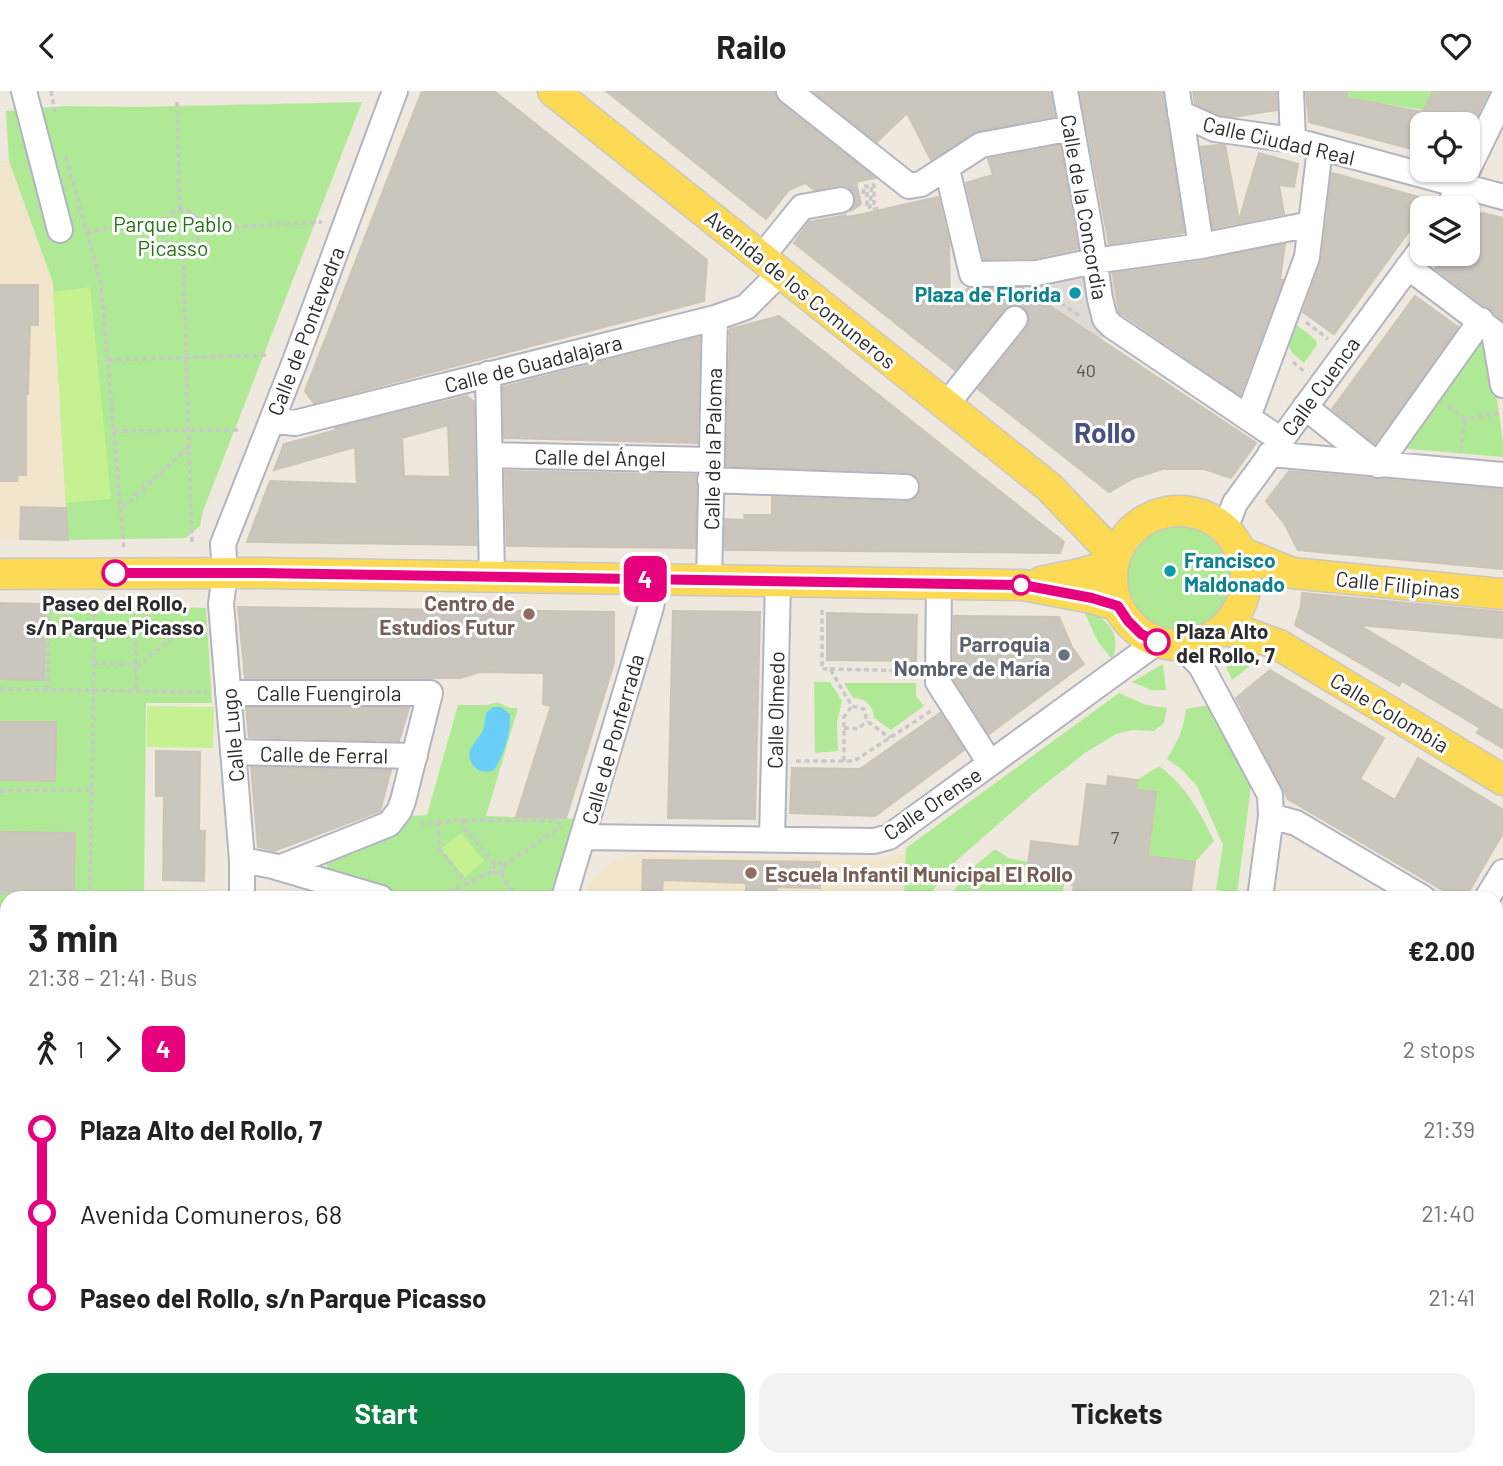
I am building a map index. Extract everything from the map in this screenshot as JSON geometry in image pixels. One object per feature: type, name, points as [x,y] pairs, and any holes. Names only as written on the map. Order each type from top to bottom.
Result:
[{"type":"main road","name":"Avenida de los Comuneros","points":[[553,91],[1049,487],[1091,530],[1114,560]]},
{"type":"main road","name":"Avenida de los Comuneros","points":[[1049,487],[1112,521],[1136,526]]},
{"type":"main road","points":[[1171,511],[1191,512],[1209,518],[1233,540],[1246,570],[1243,596],[1233,617],[1222,630],[1203,641],[1169,643],[1134,628],[1118,606],[1112,586],[1114,560],[1123,540],[1136,526],[1152,516],[1171,511]]},
{"type":"main road","name":"Calle Filipinas","points":[[1233,540],[1292,573],[1503,594]]},
{"type":"main road","points":[[1023,585],[1080,574],[1114,560]]},
{"type":"main road","points":[[0,574],[225,573],[1023,585],[1092,598],[1118,606]]},
{"type":"main road","name":"Calle Filipinas","points":[[1243,596],[1292,573]]},
{"type":"main road","name":"Calle Colombia","points":[[1243,596],[1256,623],[1278,644]]},
{"type":"main road","name":"Calle Colombia","points":[[1222,630],[1249,634],[1278,644],[1503,781]]},
{"type":"street","points":[[24,91],[60,230]]},
{"type":"street","name":"Calle de Pontevedra","points":[[225,573],[223,544],[395,91]]},
{"type":"street","points":[[789,91],[909,186],[921,184],[981,145],[1072,128]]},
{"type":"street","name":"Calle de la Concordia","points":[[1065,91],[1105,319],[1248,417],[1275,447]]},
{"type":"street","points":[[1291,91],[1294,113],[1293,140]]},
{"type":"street","points":[[1480,144],[1503,97]]},
{"type":"street","points":[[1178,102],[1201,246]]},
{"type":"street","name":"Calle Ciudad Real","points":[[1178,102],[1215,129],[1293,140],[1320,148],[1410,165]]},
{"type":"street","points":[[1248,417],[1307,257],[1320,148]]},
{"type":"street","points":[[947,169],[972,274],[1037,273],[1094,261],[1201,246],[1311,224]]},
{"type":"street","name":"Calle Ciudad Real","points":[[1477,182],[1503,197]]},
{"type":"street","name":"Calle de Guadalajara","points":[[272,420],[295,423],[715,318],[746,307],[802,207],[848,192]]},
{"type":"street","name":"Calle Cuenca","points":[[1233,540],[1235,503],[1410,264]]},
{"type":"street","points":[[1424,266],[1494,332],[1503,385]]},
{"type":"street","name":"Calle de la Paloma","points":[[709,580],[715,318]]},
{"type":"street","points":[[946,405],[1014,319]]},
{"type":"street","points":[[1378,465],[1481,320]]},
{"type":"street","points":[[488,374],[492,577]]},
{"type":"street","points":[[1305,407],[1378,465]]},
{"type":"street","points":[[1275,447],[1378,465],[1503,475]]},
{"type":"street","name":"Calle del Ángel","points":[[490,454],[906,487]]},
{"type":"street","points":[[1080,574],[1089,558],[1091,530]]},
{"type":"street","name":"Calle Lugo","points":[[225,573],[221,604],[222,692],[233,752],[260,864],[246,891]]},
{"type":"street","name":"Calle de Ponferrada","points":[[566,891],[651,607],[656,579]]},
{"type":"street","name":"Calle Olmedo","points":[[772,839],[778,581]]},
{"type":"street","points":[[939,584],[938,682],[990,763]]},
{"type":"street","points":[[1169,643],[1201,666],[1270,795],[1271,816],[1261,891]]},
{"type":"street","name":"Calle Orense","points":[[583,837],[874,841],[889,837],[990,763],[1169,643]]},
{"type":"street","name":"Calle Fuengirola","points":[[222,692],[430,693],[415,756]]},
{"type":"street","name":"Calle de Ferral","points":[[233,752],[415,756]]},
{"type":"street","points":[[260,864],[324,850],[388,824],[403,801],[415,756]]},
{"type":"street","points":[[1271,816],[1310,830],[1411,891]]},
{"type":"street","points":[[324,850],[318,859],[324,880]]},
{"type":"street","points":[[260,864],[357,891]]},
{"type":"street","points":[[1491,891],[1503,872]]},
{"type":"path","points":[[51,91],[55,113]]},
{"type":"path","points":[[177,102],[180,210]]},
{"type":"path","points":[[65,152],[101,283],[124,548]]},
{"type":"path","points":[[848,192],[875,180]]},
{"type":"path","points":[[180,210],[192,213],[200,223],[197,240],[183,248],[171,244],[163,229],[166,218],[180,210]]},
{"type":"path","points":[[200,229],[322,222]]},
{"type":"path","points":[[88,232],[105,229],[163,229]]},
{"type":"path","points":[[183,248],[192,545]]},
{"type":"path","points":[[1019,272],[1086,321]]},
{"type":"path","points":[[1037,307],[1042,300]]},
{"type":"path","points":[[1289,309],[1332,342]]},
{"type":"path","points":[[108,360],[269,355]]},
{"type":"path","points":[[1429,392],[1465,419],[1503,413]]},
{"type":"path","points":[[1459,472],[1465,419]]},
{"type":"path","points":[[114,431],[241,430]]},
{"type":"path","points":[[122,510],[190,445]]},
{"type":"path","points":[[47,690],[50,599]]},
{"type":"path","points":[[90,891],[95,599]]},
{"type":"path","points":[[822,610],[822,669],[920,671]]},
{"type":"path","points":[[95,626],[167,624],[211,628]]},
{"type":"path","points":[[135,625],[136,691]]},
{"type":"path","points":[[93,663],[140,665],[185,627]]},
{"type":"path","points":[[830,669],[852,706],[864,709],[867,721],[890,738]]},
{"type":"path","points":[[0,689],[222,692]]},
{"type":"path","name":"Calle Olmedo","points":[[788,761],[854,761],[934,709],[929,702]]},
{"type":"path","points":[[844,761],[844,717],[852,706]]},
{"type":"path","points":[[844,728],[858,729],[867,721]]},
{"type":"path","points":[[0,791],[92,790]]},
{"type":"path","points":[[463,820],[464,828],[495,864]]},
{"type":"path","points":[[420,824],[463,820],[554,821],[565,824],[503,866],[502,873],[512,891]]},
{"type":"path","points":[[438,822],[440,849],[466,884]]},
{"type":"path","points":[[495,864],[500,863],[503,866]]},
{"type":"path","points":[[451,891],[493,871],[495,864]]},
{"type":"path","points":[[493,871],[502,873]]},
{"type":"shaded area","points":[[0,161],[9,161],[53,283],[68,540],[0,539]]},
{"type":"shaded area","name":"Plaza de Florida","points":[[1108,243],[1119,315],[1101,340],[1045,303],[1025,285],[1026,263],[1081,246]]},
{"type":"shaded area","name":"Escuela Infantil Municipal El Rollo","points":[[906,848],[904,891],[586,891],[601,870],[618,859],[638,855],[877,859],[894,856]]},
{"type":"green space","points":[[1347,91],[1433,91],[1424,110],[1347,98]]},
{"type":"green space","name":"Parque Pablo Picasso","points":[[362,102],[203,511],[200,526],[186,538],[68,540],[53,283],[9,161],[6,111],[65,106]]},
{"type":"green space","points":[[90,287],[111,499],[66,503],[53,292]]},
{"type":"green space","points":[[1293,322],[1316,340],[1317,345],[1304,363],[1290,349],[1289,336]]},
{"type":"green space","points":[[1477,341],[1489,344],[1503,457],[1398,448]]},
{"type":"green space","points":[[1178,524],[1198,528],[1216,539],[1227,557],[1231,577],[1227,597],[1216,615],[1198,626],[1178,630],[1158,626],[1140,615],[1129,597],[1125,577],[1129,557],[1140,539],[1158,528]]},
{"type":"green space","points":[[45,604],[206,608],[212,703],[146,703],[144,890],[221,891],[74,891],[74,833],[0,832],[0,780],[55,781],[56,723],[0,722],[0,679],[44,679]]},
{"type":"green space","points":[[1082,607],[1098,616],[1114,633],[1115,649],[1112,659],[1098,642]]},
{"type":"green space","points":[[1236,649],[1255,662],[1232,680],[1221,654]]},
{"type":"green space","points":[[1163,664],[1166,690],[1151,690],[1132,682]]},
{"type":"green space","points":[[814,682],[830,682],[842,701],[837,722],[838,751],[815,753]]},
{"type":"green space","points":[[844,683],[916,683],[916,696],[924,706],[891,730],[874,718],[868,703],[853,698]]},
{"type":"green space","points":[[1119,693],[1146,705],[1167,708],[1164,723],[1154,731],[1132,730],[1116,734],[1085,753],[1035,792],[956,861],[932,891],[904,891],[906,848]]},
{"type":"green space","points":[[497,702],[510,708],[518,708],[486,816],[580,819],[557,891],[390,891],[329,871],[325,861],[409,816],[427,815],[458,705],[487,705]]},
{"type":"green space","points":[[1214,704],[1252,779],[1237,891],[1216,890],[1223,845],[1197,786],[1167,759],[1184,723],[1186,709]]},
{"type":"green space","points":[[147,706],[214,707],[213,748],[147,747]]},
{"type":"green space","points":[[1159,766],[1177,782],[1191,800],[1214,841],[1195,862],[1148,856],[1156,792],[1136,790],[1137,780]]},
{"type":"green space","points":[[461,833],[484,861],[465,877],[441,849]]},
{"type":"green space","points":[[995,849],[1009,858],[1028,862],[1026,879],[1064,884],[1063,891],[954,891],[970,870]]},
{"type":"water","points":[[493,707],[501,707],[510,714],[508,736],[493,771],[482,771],[475,767],[469,755],[483,730],[486,713]]},
{"type":"building","points":[[422,91],[494,91],[707,260],[704,301],[314,403],[305,391]]},
{"type":"building","points":[[606,91],[774,91],[780,103],[875,178],[856,182],[861,204],[852,210],[855,197],[847,186],[814,190],[805,183],[789,190],[766,219]]},
{"type":"building","points":[[813,91],[1050,91],[1054,116],[978,131],[931,160],[907,113],[877,142]]},
{"type":"building","points":[[1080,91],[1162,91],[1184,233],[1109,244]]},
{"type":"building","points":[[1193,91],[1276,91],[1277,110],[1233,117],[1219,115],[1195,104]]},
{"type":"building","points":[[1306,91],[1347,91],[1347,98],[1423,112],[1410,112],[1410,149],[1309,122]]},
{"type":"building","points":[[1433,91],[1489,91],[1479,112],[1423,112]]},
{"type":"building","points":[[1060,145],[1078,248],[1035,258],[984,259],[966,183],[993,175],[988,159]]},
{"type":"building","points":[[1225,145],[1239,220],[1259,153],[1298,164],[1294,187],[1279,185],[1284,214],[1213,228],[1201,147]]},
{"type":"building","points":[[1332,173],[1416,196],[1410,196],[1410,230],[1334,334],[1303,312],[1322,259]]},
{"type":"building","points":[[938,197],[949,242],[950,311],[968,288],[1023,288],[1256,443],[1231,478],[1204,469],[1163,469],[1134,478],[1109,492],[978,389],[1027,328],[1029,314],[1024,307],[1010,305],[1004,309],[955,370],[794,243],[809,222],[863,214]]},
{"type":"building","points":[[1480,214],[1503,218],[1503,320],[1435,268],[1480,266]]},
{"type":"building","points":[[1285,244],[1280,279],[1283,280],[1240,395],[1119,312],[1113,273],[1203,261]]},
{"type":"building","points":[[0,285],[38,285],[38,325],[30,325],[28,394],[26,393],[26,475],[18,475],[17,481],[0,481]]},
{"type":"building","points":[[1415,296],[1458,327],[1375,444],[1332,409]]},
{"type":"building","points":[[779,316],[1064,542],[1060,553],[725,550],[725,519],[745,520],[744,515],[772,515],[772,497],[905,502],[914,500],[921,488],[919,479],[907,472],[726,466],[730,329]]},
{"type":"building","points":[[700,337],[697,443],[504,438],[503,387]]},
{"type":"building","points":[[467,396],[474,402],[476,545],[247,542],[270,481],[357,484],[355,447],[274,470],[284,444],[336,430],[335,428]],"holes":[[[448,425],[450,477],[404,476],[402,438]]]},
{"type":"building","points":[[505,471],[697,475],[695,548],[507,546]]},
{"type":"building","points":[[1289,471],[1503,490],[1503,569],[1298,550],[1284,523],[1266,501]]},
{"type":"building","points":[[21,507],[66,508],[68,540],[20,539]]},
{"type":"building","points":[[1302,593],[1503,612],[1503,638],[1359,625],[1503,711],[1503,748],[1477,733],[1480,728],[1402,681],[1399,686],[1295,625]]},
{"type":"building","points":[[0,603],[45,604],[44,680],[0,679]]},
{"type":"building","points":[[238,607],[614,612],[614,663],[566,818],[516,817],[551,706],[543,704],[544,673],[480,672],[460,678],[245,678]]},
{"type":"building","points":[[673,611],[760,612],[755,819],[668,818]]},
{"type":"building","points":[[827,613],[917,615],[916,661],[827,660]]},
{"type":"building","points":[[954,616],[1059,617],[1072,647],[1084,664],[989,734],[953,678]]},
{"type":"building","points":[[1270,670],[1384,738],[1360,779],[1395,800],[1418,758],[1503,810],[1503,833],[1469,891],[1444,891],[1288,799],[1236,698]]},
{"type":"building","points":[[246,708],[409,708],[399,741],[249,737]]},
{"type":"building","points":[[940,713],[964,750],[875,816],[790,813],[792,768],[860,769]]},
{"type":"building","points":[[0,722],[56,722],[55,781],[0,780]]},
{"type":"building","points":[[156,751],[200,752],[199,831],[205,831],[204,881],[163,880],[164,796],[156,796]]},
{"type":"building","points":[[251,767],[391,770],[380,811],[274,851],[258,847]]},
{"type":"building","points":[[1108,776],[1137,780],[1136,790],[1156,792],[1148,856],[1195,862],[1191,891],[1073,891],[1074,885],[1026,879],[1031,841],[1079,847],[1087,784],[1107,786]]},
{"type":"building","points":[[0,832],[75,833],[74,891],[0,891]]},
{"type":"building","points":[[643,860],[820,862],[820,888],[777,887],[777,891],[746,891],[746,883],[663,880],[662,891],[642,891]]},
{"type":"bus line","name":"4","points":[[115,573],[1023,585],[1092,598],[1118,606],[1141,634],[1157,642]]},
{"type":"place","name":"Plaza de Florida","points":[[1075,293]]},
{"type":"place","name":"Francisco Maldonado","points":[[1170,571]]},
{"type":"place","name":"Paseo del Rollo, s/n Parque Picasso","points":[[115,573]]},
{"type":"place","name":"Centro de Estudios Futur","points":[[529,614]]},
{"type":"place","name":"Plaza Alto del Rollo, 7","points":[[1157,642]]},
{"type":"place","name":"Parroquia Nombre de María","points":[[1064,655]]},
{"type":"place","name":"Escuela Infantil Municipal El Rollo","points":[[751,873]]},
{"type":"district","name":"Rollo","points":[[1105,432]]}]
